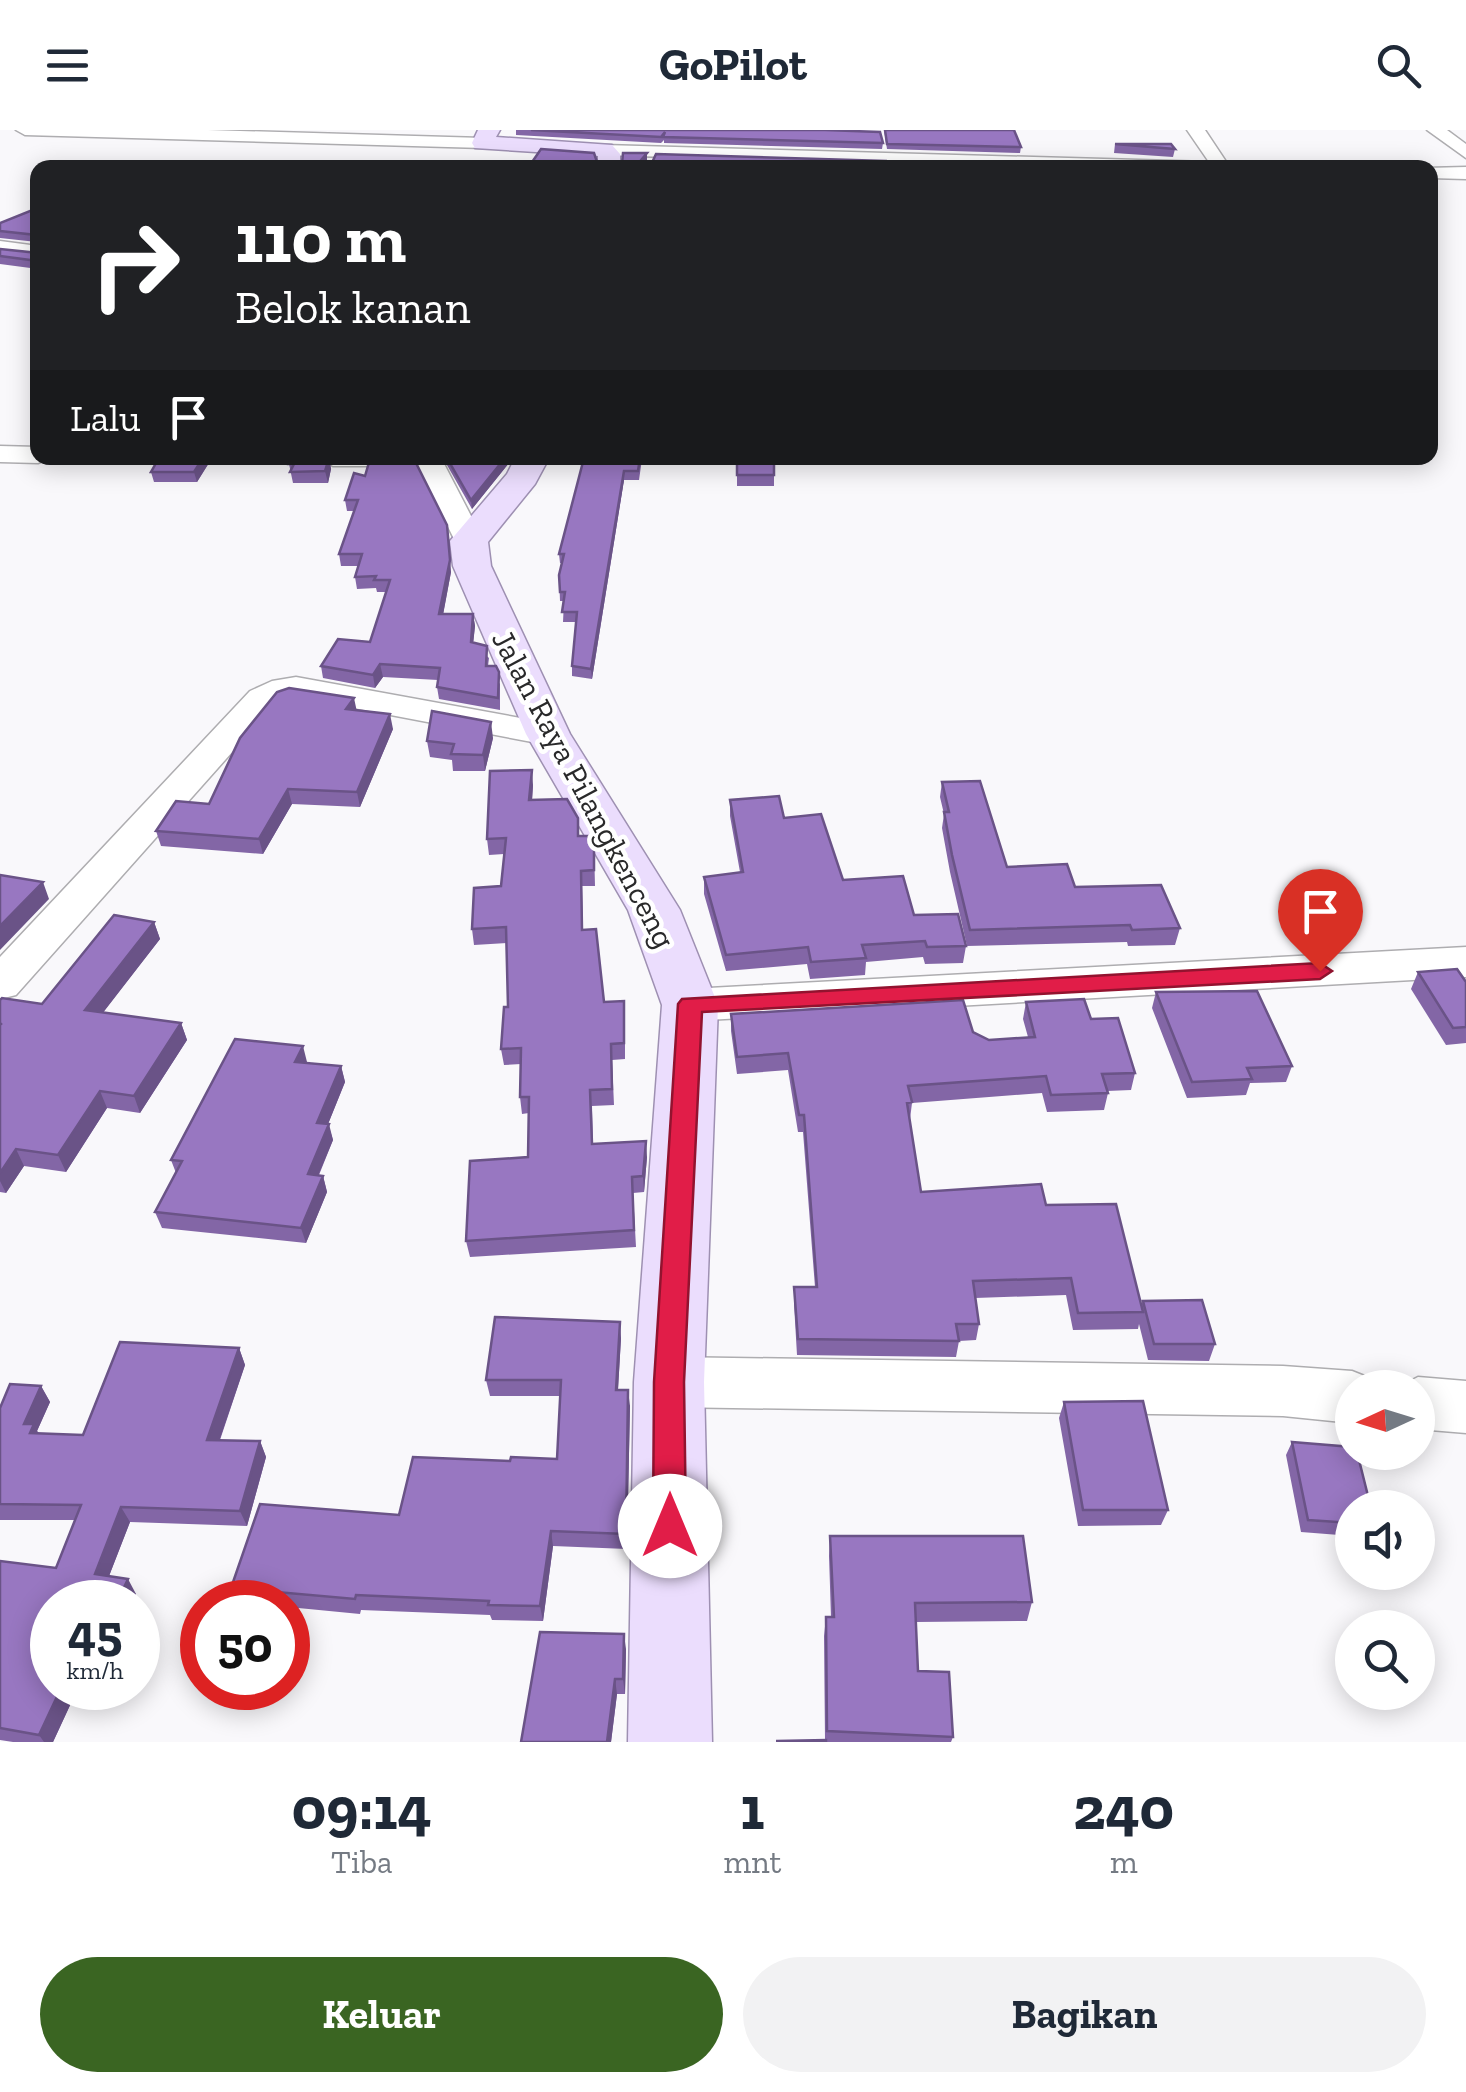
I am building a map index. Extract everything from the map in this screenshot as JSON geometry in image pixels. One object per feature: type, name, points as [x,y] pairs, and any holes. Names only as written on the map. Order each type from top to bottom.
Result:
[{"type":"main road","points":[[486,137],[611,156]]},
{"type":"main road","points":[[469,541],[529,465]]},
{"type":"main road","name":"Jalan Raya Pilangkenceng","points":[[469,541],[472,566],[548,734],[654,910],[690,1004],[669,1382],[670,1742]]},
{"type":"street","points":[[25,130],[486,137]]},
{"type":"street","points":[[611,156],[638,130]]},
{"type":"street","points":[[1196,130],[1218,160]]},
{"type":"street","points":[[1436,130],[1466,153]]},
{"type":"street","points":[[740,153],[745,134]]},
{"type":"street","points":[[611,156],[740,153],[782,160]]},
{"type":"street","points":[[857,160],[1025,160]]},
{"type":"street","points":[[1438,172],[1466,173]]},
{"type":"street","points":[[0,247],[30,251]]},
{"type":"street","points":[[0,454],[30,455]]},
{"type":"street","points":[[431,465],[469,541]]},
{"type":"street","points":[[0,984],[272,692],[296,687],[548,734]]},
{"type":"street","points":[[690,1004],[1466,962]]},
{"type":"street","points":[[669,1382],[1283,1390],[1335,1395]]},
{"type":"street","points":[[1435,1404],[1466,1407]]},
{"type":"building","points":[[531,130],[880,132],[883,143],[663,137],[665,132],[661,137]]},
{"type":"building","points":[[885,130],[1014,130],[1021,147],[887,144]]},
{"type":"building","points":[[1115,144],[1171,144],[1175,149]]},
{"type":"building","points":[[541,149],[594,153],[596,160],[533,160]]},
{"type":"building","points":[[623,153],[647,153],[641,160],[622,160]]},
{"type":"building","points":[[656,154],[853,160],[653,160]]},
{"type":"building","points":[[30,211],[30,234],[0,231],[0,223]]},
{"type":"building","points":[[0,249],[30,252],[30,260],[0,256]]},
{"type":"building","points":[[155,465],[198,465],[194,472],[151,472]]},
{"type":"building","points":[[294,465],[327,465],[325,471],[290,472]]},
{"type":"building","points":[[368,465],[417,465],[447,525],[450,560],[439,614],[473,614],[471,642],[487,646],[486,666],[496,666],[499,672],[498,698],[437,687],[440,668],[380,664],[373,675],[321,666],[338,639],[370,642],[390,580],[355,577],[362,554],[339,554],[358,500],[345,500],[354,473],[365,476]]},
{"type":"building","points":[[451,465],[499,465],[471,500]]},
{"type":"building","points":[[582,465],[639,465],[638,471],[624,471],[591,669],[572,666],[577,612],[562,612],[565,592],[560,592],[559,575],[564,554],[559,554]]},
{"type":"building","points":[[737,465],[774,465],[774,475],[737,475]]},
{"type":"building","points":[[289,688],[354,698],[346,709],[390,714],[357,792],[288,789],[259,839],[156,831],[176,801],[209,804],[240,738],[277,692]]},
{"type":"building","points":[[432,711],[491,722],[483,755],[451,754],[454,744],[427,741]]},
{"type":"building","points":[[532,770],[529,800],[567,799],[578,818],[578,836],[588,836],[594,846],[594,870],[581,871],[582,930],[596,929],[604,1002],[624,1001],[624,1043],[611,1044],[612,1089],[590,1090],[592,1144],[646,1141],[643,1176],[632,1177],[634,1230],[466,1241],[470,1161],[528,1157],[529,1097],[520,1097],[521,1048],[501,1049],[504,1007],[508,1007],[506,927],[472,929],[474,888],[501,886],[506,838],[487,839],[490,771]]},
{"type":"building","points":[[980,781],[1007,867],[1067,864],[1075,887],[1161,885],[1180,928],[1132,930],[1130,925],[970,930],[952,855],[942,782]]},
{"type":"building","points":[[779,796],[784,818],[821,814],[843,880],[903,876],[914,915],[958,914],[966,946],[927,947],[925,941],[862,945],[866,958],[811,962],[808,947],[726,955],[704,877],[743,872],[730,800]]},
{"type":"building","points":[[0,875],[43,882],[0,926]]},
{"type":"building","points":[[114,915],[154,922],[85,1010],[181,1023],[134,1096],[100,1091],[58,1155],[16,1149],[0,1173],[0,1000],[42,1004]]},
{"type":"building","points":[[1457,969],[1466,982],[1466,1027],[1453,1028],[1418,972]]},
{"type":"building","points":[[1257,991],[1292,1066],[1247,1068],[1252,1079],[1192,1082],[1156,992]]},
{"type":"building","points":[[1084,999],[1091,1019],[1118,1018],[1135,1073],[1102,1074],[1108,1093],[1051,1095],[1046,1076],[908,1086],[912,1102],[907,1103],[921,1192],[1041,1184],[1046,1205],[1116,1204],[1143,1312],[1078,1313],[1071,1278],[973,1281],[979,1324],[956,1324],[959,1341],[798,1339],[794,1287],[817,1287],[804,1115],[799,1115],[788,1053],[737,1057],[731,1014],[963,1000],[973,1032],[989,1040],[1035,1037],[1026,1002]]},
{"type":"building","points":[[235,1039],[303,1046],[295,1062],[341,1066],[317,1123],[329,1124],[308,1174],[323,1176],[301,1228],[155,1212],[182,1161],[171,1160]]},
{"type":"building","points":[[1202,1300],[1215,1344],[1154,1344],[1143,1301]]},
{"type":"building","points":[[495,1317],[620,1322],[616,1390],[628,1390],[626,1534],[551,1531],[540,1606],[356,1595],[355,1599],[310,1595],[310,1580],[234,1580],[260,1504],[399,1515],[413,1457],[557,1459],[561,1380],[486,1380]]},
{"type":"building","points":[[120,1342],[239,1348],[207,1440],[260,1441],[240,1511],[121,1507],[95,1574],[128,1580],[30,1580],[30,1710],[51,1710],[39,1735],[0,1728],[0,1561],[56,1568],[81,1505],[0,1504],[0,1408],[10,1384],[41,1386],[24,1424],[34,1424],[30,1433],[83,1435]]},
{"type":"building","points":[[1143,1401],[1168,1510],[1083,1510],[1064,1402]]},
{"type":"building","points":[[1292,1442],[1335,1446],[1335,1470],[1362,1470],[1366,1490],[1335,1490],[1335,1522],[1308,1520]]},
{"type":"building","points":[[830,1536],[1023,1536],[1032,1602],[915,1603],[918,1671],[949,1672],[953,1737],[827,1731],[826,1617],[834,1617]]},
{"type":"building","points":[[540,1632],[624,1634],[623,1679],[615,1679],[607,1742],[521,1742]]},
{"type":"route","points":[[670,1526],[669,1382],[690,1004],[1320,971]]}]
